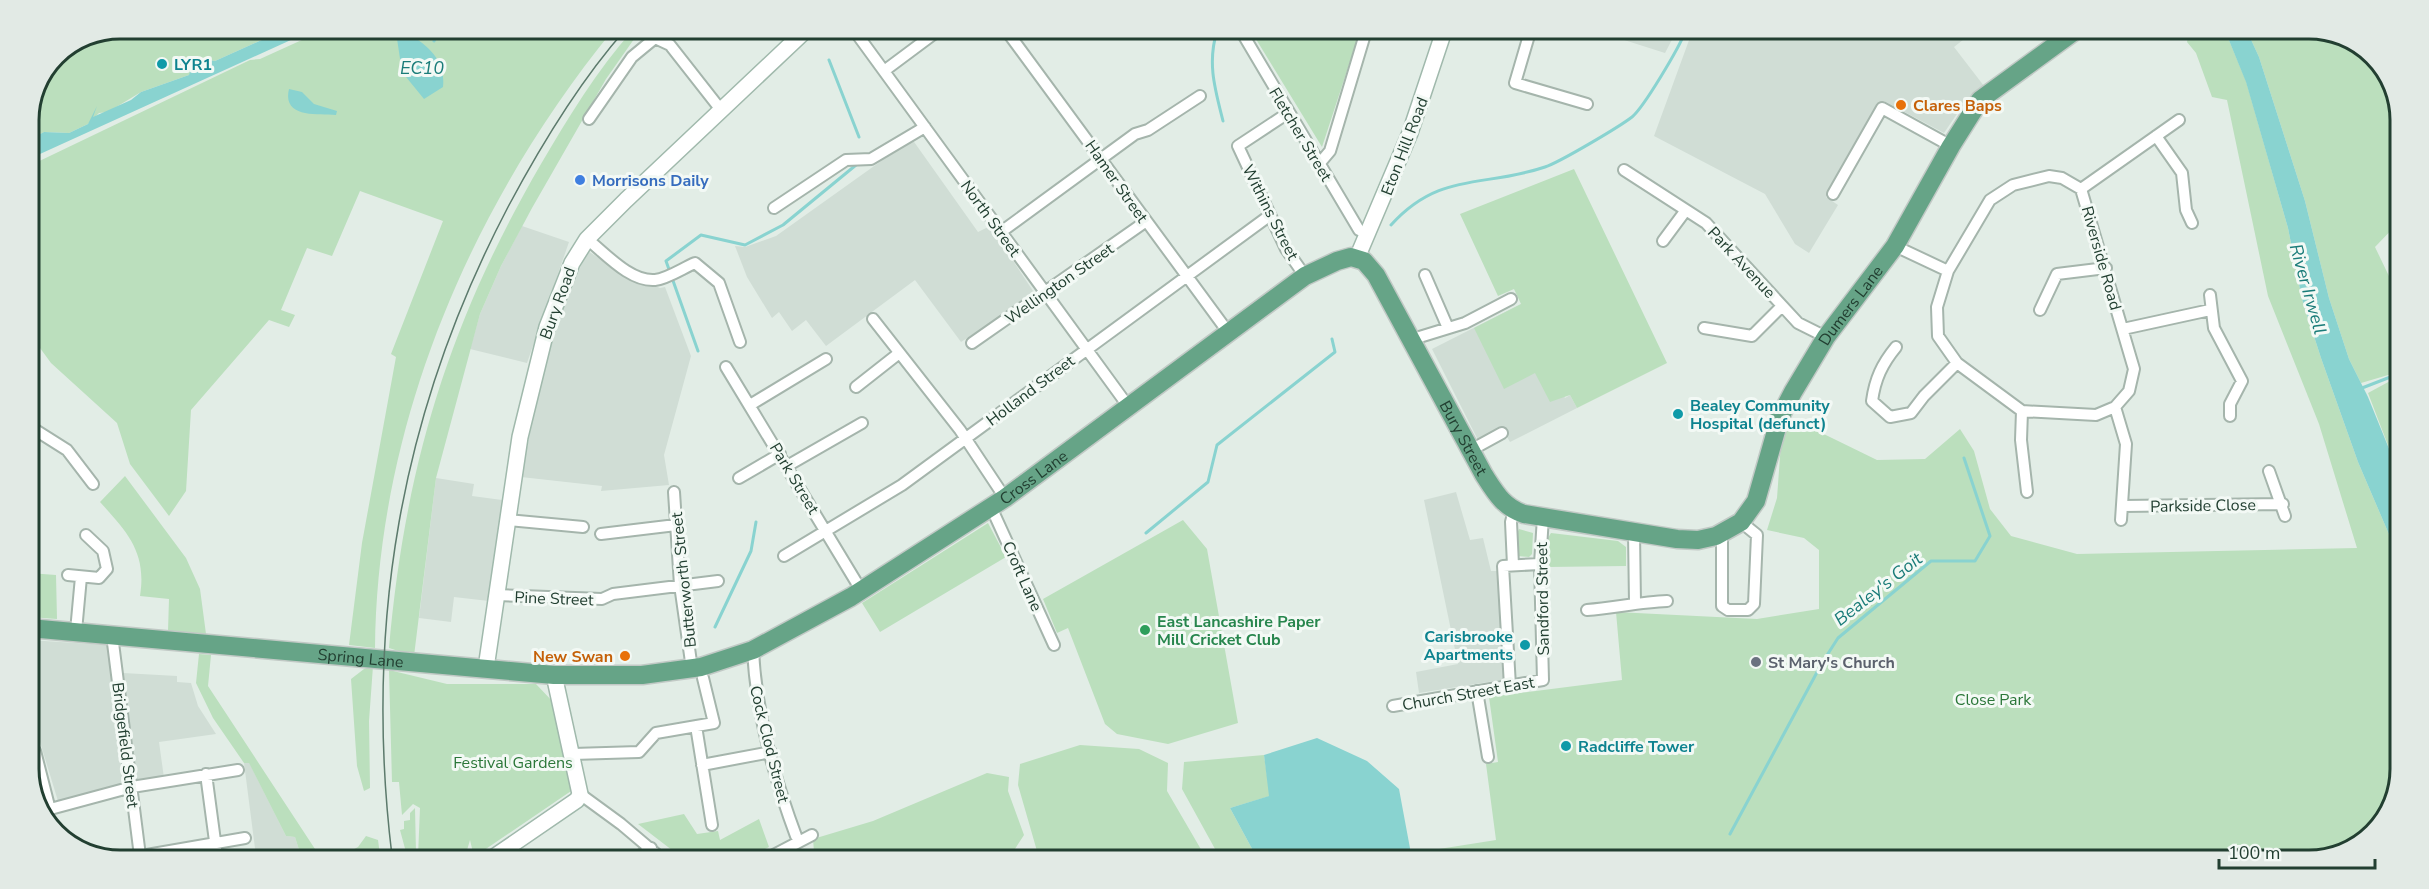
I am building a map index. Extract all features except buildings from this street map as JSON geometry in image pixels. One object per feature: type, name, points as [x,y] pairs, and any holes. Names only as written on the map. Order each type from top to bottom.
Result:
[{"type":"main road","name":"Dumers Lane","points":[[1634,533],[1698,540],[1722,532],[1741,522],[1756,501],[1780,417],[1826,337],[1895,246],[1951,146],[1980,100],[2065,39]]},
{"type":"main road","name":"Cross Lane","points":[[698,673],[753,650],[861,590],[998,502],[1305,276],[1337,261],[1357,258]]},
{"type":"main road","name":"Bury Street","points":[[1357,258],[1370,265],[1376,274],[1471,450],[1501,500],[1514,510]]},
{"type":"main road","points":[[1514,510],[1634,533]]},
{"type":"main road","name":"Spring Lane","points":[[39,629],[554,675],[698,673]]},
{"type":"street","points":[[589,119],[632,57],[654,39]]},
{"type":"street","points":[[657,39],[670,45],[721,110]]},
{"type":"street","name":"Bury Road","points":[[486,668],[520,436],[536,363],[561,287],[587,239],[796,39]]},
{"type":"street","name":"North Street","points":[[861,39],[1128,406]]},
{"type":"street","points":[[884,71],[927,39]]},
{"type":"street","name":"Hamer Street","points":[[1013,39],[1228,332]]},
{"type":"street","name":"Fletcher Street","points":[[1246,39],[1359,230],[1366,233]]},
{"type":"street","points":[[1319,164],[1330,151],[1364,39]]},
{"type":"street","name":"Eton Hill Road","points":[[1357,258],[1410,132],[1441,39]]},
{"type":"street","points":[[1528,39],[1515,83],[1587,104]]},
{"type":"street","points":[[1001,232],[1101,157],[1200,96]]},
{"type":"street","points":[[1833,194],[1882,108],[1951,146]]},
{"type":"street","name":"Withins Street","points":[[1288,113],[1238,146],[1286,249],[1305,276]]},
{"type":"street","points":[[2081,189],[2179,120]]},
{"type":"street","points":[[774,208],[846,159],[871,159],[925,127]]},
{"type":"street","points":[[2156,136],[2182,173],[2186,210],[2192,223]]},
{"type":"street","name":"Park Avenue","points":[[1624,170],[1706,223],[1798,323],[1826,337]]},
{"type":"street","name":"Riverside Road","points":[[2022,411],[1957,363],[1938,336],[1937,307],[1948,271],[1990,200],[2000,191],[2013,185],[2049,176],[2062,178],[2081,189],[2106,268],[2134,369],[2129,391],[2115,407]]},
{"type":"street","points":[[1663,241],[1686,210]]},
{"type":"street","name":"Holland Street","points":[[784,556],[902,485],[1269,216]]},
{"type":"street","name":"Wellington Street","points":[[972,343],[1145,222]]},
{"type":"street","points":[[587,239],[619,266],[638,276],[655,280],[695,263],[718,283],[740,342]]},
{"type":"street","points":[[1895,246],[1948,271]]},
{"type":"street","points":[[2040,310],[2057,274],[2106,268]]},
{"type":"street","points":[[1425,274],[1449,328]]},
{"type":"street","points":[[2210,296],[2214,328],[2242,381],[2230,404],[2230,416]]},
{"type":"street","points":[[1413,339],[1465,323],[1511,299]]},
{"type":"street","points":[[1704,328],[1752,336],[1782,306]]},
{"type":"street","points":[[2122,329],[2210,310]]},
{"type":"street","name":"Croft Lane","points":[[873,320],[965,439],[998,502],[1054,645]]},
{"type":"street","points":[[1896,347],[1883,363],[1874,384],[1872,401],[1890,417],[1911,413],[1924,396],[1957,363]]},
{"type":"street","points":[[856,387],[898,354]]},
{"type":"street","points":[[750,405],[826,359]]},
{"type":"street","name":"Park Street","points":[[726,367],[861,590]]},
{"type":"street","points":[[2027,492],[2021,440],[2022,411],[2096,415],[2115,407],[2126,444],[2121,520]]},
{"type":"street","points":[[787,466],[862,423]]},
{"type":"street","points":[[1471,450],[1502,432]]},
{"type":"street","points":[[39,433],[67,450],[93,484]]},
{"type":"street","points":[[739,478],[780,454]]},
{"type":"street","points":[[2269,471],[2283,504],[2285,516]]},
{"type":"street","name":"Butterworth Street","points":[[674,492],[680,585],[698,673],[714,723],[696,726]]},
{"type":"street","name":"Parkside Close","points":[[2123,506],[2283,504]]},
{"type":"street","points":[[1510,686],[1508,565],[1514,510]]},
{"type":"street","name":"Sandford Street","points":[[1543,517],[1540,564],[1543,680]]},
{"type":"street","points":[[507,520],[583,527]]},
{"type":"street","points":[[1722,532],[1722,606],[1728,610],[1748,610],[1754,604],[1757,535],[1741,522]]},
{"type":"street","points":[[601,534],[676,525]]},
{"type":"street","points":[[1634,533],[1635,603]]},
{"type":"street","points":[[68,575],[99,578],[107,569],[102,551],[86,536]]},
{"type":"street","points":[[1508,565],[1540,564]]},
{"type":"street","points":[[76,631],[81,577]]},
{"type":"street","name":"Pine Street","points":[[496,595],[592,600],[602,599],[609,594],[718,581]]},
{"type":"street","points":[[1587,610],[1621,608],[1635,603],[1667,602]]},
{"type":"street","name":"Bridgefield Street","points":[[112,635],[140,850]]},
{"type":"street","name":"Cock Clod Street","points":[[753,650],[755,692],[784,802],[796,836]]},
{"type":"street","points":[[505,850],[577,800],[580,794],[554,675]]},
{"type":"street","name":"Church Street East","points":[[1393,706],[1543,680]]},
{"type":"street","points":[[1478,692],[1488,757]]},
{"type":"street","points":[[573,754],[630,754],[643,749],[656,733],[696,726],[712,825]]},
{"type":"street","points":[[702,765],[771,752]]},
{"type":"street","points":[[39,768],[48,804]]},
{"type":"street","points":[[49,806],[54,808],[132,787],[238,770]]},
{"type":"street","points":[[206,774],[216,850]]},
{"type":"street","points":[[580,794],[651,848],[648,850]]},
{"type":"street","points":[[783,850],[812,835]]},
{"type":"street","points":[[175,850],[245,838]]},
{"type":"shaded area","points":[[1621,39],[1672,39],[1665,53]]},
{"type":"shaded area","points":[[1689,39],[1964,39],[1954,47],[1984,86],[1963,105],[1944,133],[1884,101],[1826,197],[1838,205],[1809,253],[1795,244],[1765,194],[1654,136]]},
{"type":"shaded area","points":[[912,139],[978,232],[990,226],[1035,294],[961,342],[915,280],[826,346],[806,320],[792,331],[779,312],[772,318],[747,277],[735,246],[745,247],[776,236]]},
{"type":"shaded area","points":[[522,226],[569,242],[527,363],[470,349],[480,314]]},
{"type":"shaded area","points":[[588,251],[609,265],[660,288],[665,287],[691,356],[664,455],[669,485],[601,491],[602,486],[521,477],[547,350],[573,282]]},
{"type":"shaded area","points":[[1521,304],[1565,398],[1570,395],[1577,408],[1510,442],[1502,428],[1478,440],[1432,349]]},
{"type":"shaded area","points":[[436,478],[474,484],[472,496],[502,500],[489,601],[454,597],[451,622],[419,618]]},
{"type":"shaded area","points":[[1456,492],[1470,540],[1483,538],[1491,571],[1503,571],[1507,679],[1419,693],[1416,672],[1458,664],[1424,500]]},
{"type":"shaded area","points":[[39,641],[107,645],[126,783],[58,801],[40,742]]},
{"type":"shaded area","points":[[123,673],[177,676],[177,682],[191,683],[198,706],[216,734],[159,742],[164,778],[137,782]]},
{"type":"shaded area","points":[[249,762],[286,836],[295,837],[299,850],[255,850],[244,763]]},
{"type":"green space","points":[[120,39],[264,39],[215,61],[208,60],[189,75],[141,92],[108,112],[99,113],[88,124],[69,133],[44,132],[39,135],[41,104],[45,89],[63,63],[89,45]]},
{"type":"green space","points":[[304,39],[606,39],[562,97],[517,168],[476,242],[442,320],[414,399],[393,481],[380,564],[375,648],[349,645],[362,543],[396,357],[391,354],[443,221],[360,191],[332,256],[307,248],[281,310],[295,315],[289,327],[269,320],[191,410],[186,491],[169,516],[130,464],[117,423],[51,363],[39,347],[39,161],[250,60],[260,59]]},
{"type":"green space","points":[[625,39],[634,39],[606,79],[532,208],[501,266],[480,314],[436,478],[414,656],[389,648],[396,581],[420,457],[436,397],[457,339],[481,281],[541,164],[572,112]]},
{"type":"green space","points":[[1256,39],[1357,39],[1322,147]]},
{"type":"green space","name":"Close Park","points":[[2188,39],[2228,39],[2246,81],[2288,228],[2302,299],[2358,462],[2390,537],[2390,769],[2386,795],[2373,818],[2362,830],[2340,844],[2309,850],[1439,850],[1496,840],[1486,764],[1498,762],[1489,697],[1622,680],[1616,612],[1757,619],[1819,609],[1819,550],[1804,538],[1767,530],[1777,498],[1781,443],[1791,418],[1877,460],[1925,459],[1960,429],[1974,451],[1990,509],[2011,536],[2077,554],[2357,548],[2319,424],[2268,296],[2227,100],[2212,97],[2196,53],[2187,42]]},
{"type":"green space","points":[[2251,39],[2309,39],[2335,43],[2345,47],[2366,63],[2386,94],[2390,115],[2390,231],[2375,247],[2390,278],[2390,374],[2361,383],[2349,359],[2329,298],[2305,201],[2259,57]]},
{"type":"green space","points":[[1574,169],[1667,363],[1577,408],[1570,395],[1550,402],[1535,373],[1504,389],[1474,328],[1521,304],[1514,289],[1498,296],[1460,214]]},
{"type":"green space","points":[[2390,381],[2390,451],[2368,393]]},
{"type":"green space","points":[[125,476],[186,558],[200,589],[206,634],[168,631],[169,599],[140,596],[138,555],[119,523],[100,502]]},
{"type":"green space","name":"East Lancashire Paper Mill Cricket Club","points":[[1183,520],[1207,549],[1238,723],[1168,744],[1117,734],[1105,724],[1068,628],[1057,633],[1043,599]]},
{"type":"green space","points":[[988,523],[1006,557],[880,632],[862,603]]},
{"type":"green space","points":[[1519,529],[1533,533],[1532,554],[1529,557],[1518,556],[1517,534]]},
{"type":"green space","points":[[1551,533],[1618,541],[1626,547],[1626,566],[1548,567],[1548,538]]},
{"type":"green space","points":[[39,574],[56,575],[57,619],[39,618]]},
{"type":"green space","points":[[199,654],[211,655],[208,686],[315,850],[299,850],[295,837],[286,836],[249,763],[244,763],[213,718],[196,683]]},
{"type":"green space","points":[[373,666],[369,721],[370,788],[364,791],[357,766],[351,679],[364,669]]},
{"type":"green space","name":"Festival Gardens","points":[[389,670],[447,684],[536,684],[554,703],[574,789],[484,850],[472,850],[470,840],[467,850],[418,850],[420,808],[413,804],[402,815],[399,782],[392,782]]},
{"type":"green space","points":[[1080,745],[1139,749],[1168,763],[1167,791],[1201,850],[1037,850],[1018,785],[1020,764]]},
{"type":"green space","points":[[1264,755],[1270,796],[1230,808],[1253,850],[1216,850],[1182,789],[1184,762]]},
{"type":"green space","points":[[987,773],[1009,777],[1008,791],[1024,835],[1014,850],[814,850],[813,839],[873,821]]},
{"type":"green space","points":[[415,808],[416,850],[405,850],[400,830],[404,829],[404,821],[410,820],[410,813]]},
{"type":"green space","points":[[684,814],[697,834],[718,831],[720,840],[759,819],[769,847],[763,850],[672,850],[638,824]]},
{"type":"green space","points":[[366,836],[378,840],[379,850],[352,850],[358,847]]},
{"type":"water","points":[[264,39],[293,39],[39,154],[39,135],[44,132],[69,133],[88,124],[97,106],[93,117],[131,100],[141,92],[189,75],[192,66],[208,60],[215,61]]},
{"type":"water","name":"EC10","points":[[397,39],[417,39],[438,60],[443,77],[443,87],[424,99],[402,72]]},
{"type":"water","name":"River Irwell","points":[[2228,39],[2251,39],[2259,57],[2305,201],[2329,298],[2349,359],[2368,397],[2390,451],[2390,537],[2358,462],[2302,299],[2288,228],[2246,82]]},
{"type":"water","points":[[289,89],[302,92],[314,104],[337,111],[336,115],[302,113],[296,110],[288,98]]},
{"type":"water","points":[[1317,738],[1367,761],[1399,789],[1410,850],[1253,850],[1230,808],[1269,796],[1264,755]]},
{"type":"waterway","points":[[1215,39],[1212,65],[1223,121]]},
{"type":"waterway","points":[[1391,225],[1409,208],[1445,188],[1545,167],[1576,152],[1625,122],[1632,117],[1652,90],[1682,39]]},
{"type":"waterway","points":[[829,60],[859,137]]},
{"type":"waterway","points":[[698,351],[666,261],[701,235],[745,245],[783,225],[856,165]]},
{"type":"waterway","points":[[1146,533],[1208,482],[1217,445],[1335,352],[1332,339]]},
{"type":"waterway","points":[[2362,388],[2390,377]]},
{"type":"waterway","name":"Bealey's Goit","points":[[1730,834],[1822,663],[1838,638],[1931,561],[1975,561],[1990,536],[1964,458]]},
{"type":"waterway","points":[[715,627],[751,551],[756,522]]},
{"type":"tram line","points":[[392,850],[385,771],[383,687],[388,604],[399,522],[416,442],[440,363],[471,285],[508,207],[562,115],[617,39]]},
{"type":"place","name":"LYR1","points":[[162,64]]},
{"type":"place","name":"Clares Baps","points":[[1901,105]]},
{"type":"place","name":"Morrisons Daily","points":[[580,180]]},
{"type":"place","name":"Bealey Community Hospital (defunct)","points":[[1678,414]]},
{"type":"place","name":"East Lancashire Paper Mill Cricket Club","points":[[1145,630]]},
{"type":"place","name":"Carisbrooke Apartments","points":[[1525,645]]},
{"type":"place","name":"New Swan","points":[[625,656]]},
{"type":"place","name":"St Mary's Church","points":[[1756,662]]},
{"type":"place","name":"Radcliffe Tower","points":[[1566,746]]}]
